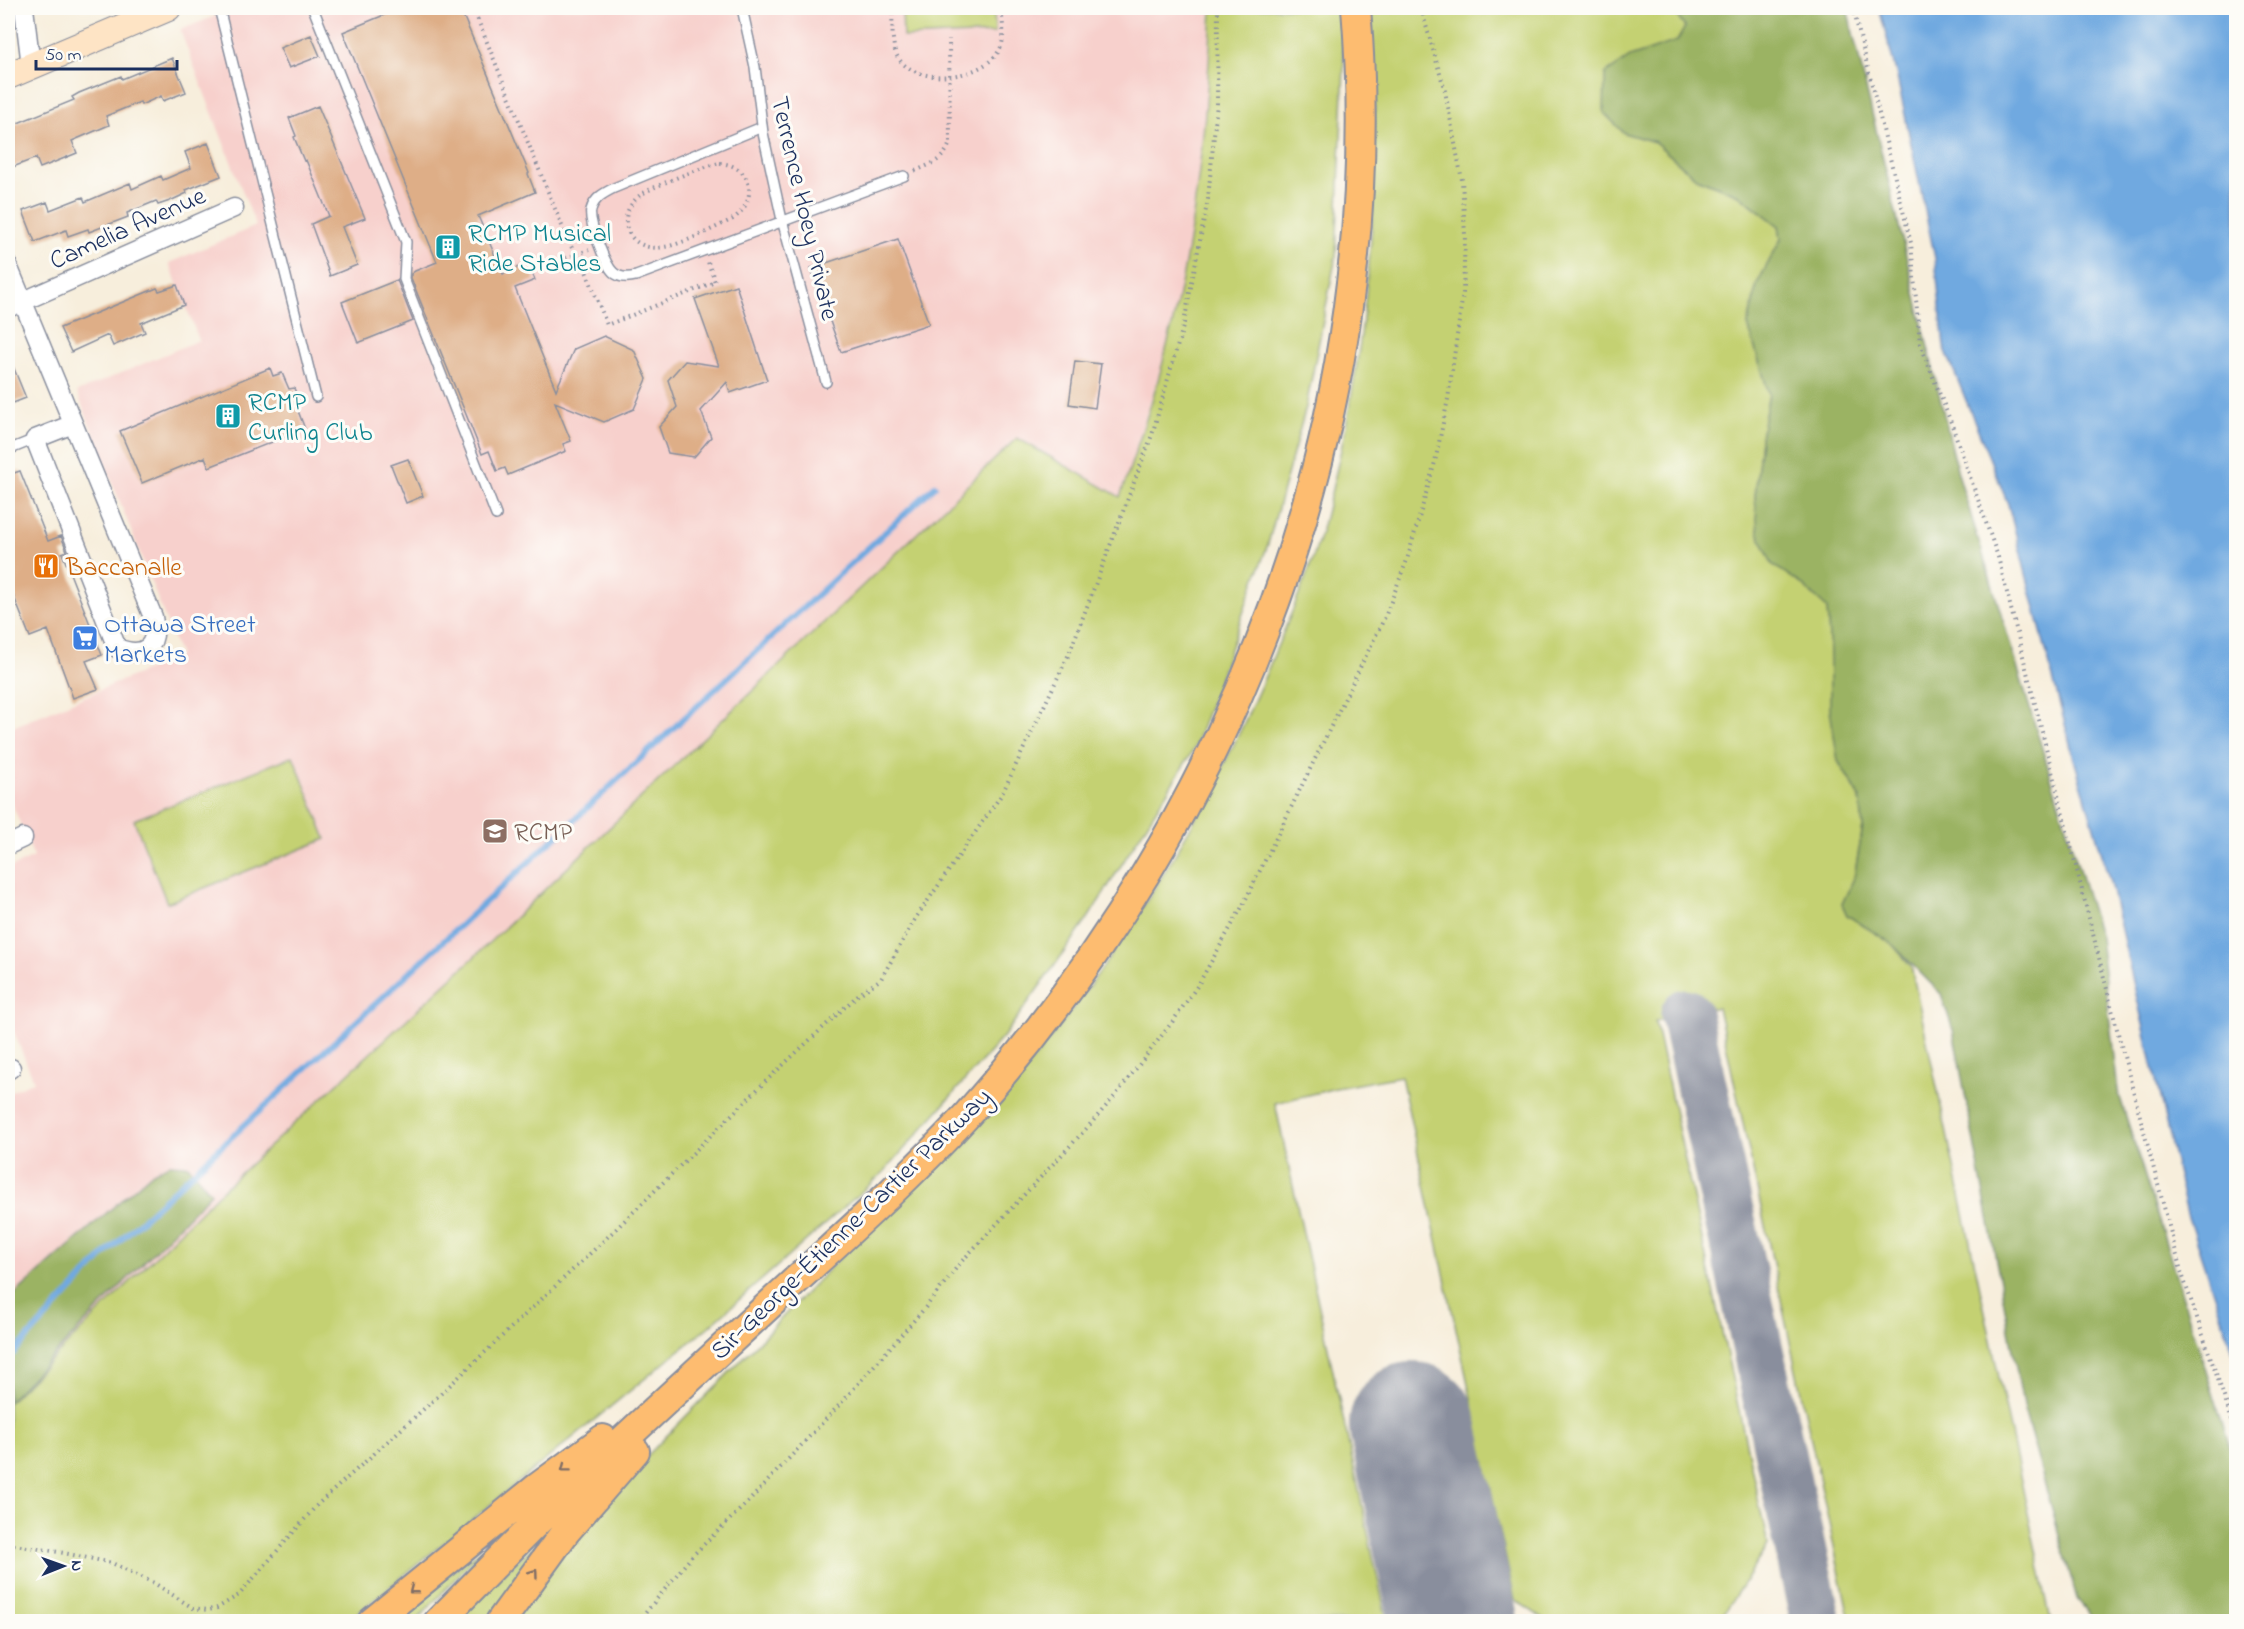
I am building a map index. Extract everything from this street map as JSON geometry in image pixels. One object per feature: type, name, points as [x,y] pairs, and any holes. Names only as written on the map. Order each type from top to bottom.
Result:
[{"type":"main road","name":"Sir-George-Étienne-Cartier Parkway","points":[[438,1622],[547,1512],[864,1217],[939,1144],[988,1090],[1070,987],[1119,918],[1181,813],[1222,733],[1273,610],[1324,438],[1347,319],[1360,182],[1360,52],[1356,8]]},
{"type":"main road","points":[[372,1622],[538,1487],[713,1358]]},
{"type":"main road","points":[[500,1622],[566,1530],[713,1358]]},
{"type":"street","points":[[24,8],[31,66]]},
{"type":"street","points":[[8,76],[168,8]]},
{"type":"street","name":"Camelia Avenue","points":[[14,305],[234,208]]},
{"type":"street","points":[[8,266],[14,305],[73,424],[153,617],[155,628],[153,640],[150,647],[140,652],[129,652],[117,648],[35,439],[73,424]]},
{"type":"lane","points":[[219,8],[316,397]]},
{"type":"lane","points":[[313,8],[406,242],[404,279],[496,515]]},
{"type":"lane","name":"Terrence Hoey Private","points":[[742,8],[755,67],[762,127],[782,220],[826,382]]},
{"type":"lane","points":[[762,127],[599,196],[590,216],[614,273],[628,278],[636,276],[904,176]]},
{"type":"lane","points":[[8,450],[35,439]]},
{"type":"path","points":[[892,8],[896,53],[901,61],[918,71],[950,78],[974,71],[996,55],[1003,40],[1001,8]]},
{"type":"path","points":[[8,1544],[112,1563],[154,1583],[193,1608],[208,1610],[227,1603],[239,1595],[317,1505],[447,1388],[614,1231],[760,1087],[858,995],[881,979],[915,920],[1002,794],[1069,654],[1152,435],[1184,323],[1208,199],[1217,103],[1218,8]]},
{"type":"path","points":[[1853,8],[1911,243],[1920,344],[1952,425],[1998,557],[2121,1045],[2181,1271],[2236,1432]]},
{"type":"path","points":[[904,176],[939,160],[947,152],[951,142],[949,39]]},
{"type":"path","points":[[712,164],[731,165],[743,174],[750,191],[746,207],[740,214],[663,248],[647,247],[637,243],[631,237],[627,230],[628,210],[641,193],[712,164]]},
{"type":"path","points":[[543,266],[601,245]]},
{"type":"shaded area","name":"RCMP","points":[[236,8],[1210,8],[1210,51],[1201,161],[1182,281],[1165,354],[1120,498],[8,1481],[8,1093],[34,1081],[8,1018],[8,869],[34,857],[8,794],[8,729],[180,656],[77,392],[199,340],[169,263],[256,226],[180,30]]},
{"type":"green space","points":[[902,8],[994,8],[995,33],[903,37]]},
{"type":"green space","points":[[1212,8],[1341,8],[1344,66],[1336,256],[1306,407],[1268,544],[1194,749],[1087,920],[1004,1036],[884,1172],[707,1328],[348,1621],[8,1622],[8,1403],[216,1196],[471,960],[1017,438],[1120,497],[1160,372],[1184,269],[1203,139]]},
{"type":"green space","points":[[1369,8],[1671,8],[1685,27],[1677,42],[1630,57],[1624,133],[1655,142],[1696,178],[1739,195],[1779,226],[1781,239],[1757,284],[1748,325],[1769,394],[1762,430],[1755,497],[1772,564],[1800,583],[1827,608],[1838,761],[1860,797],[1863,827],[1854,879],[1842,904],[1847,915],[1891,943],[1911,966],[2051,1621],[1850,1621],[1718,1007],[1655,1021],[1768,1545],[1719,1621],[1547,1621],[1515,1600],[1401,1076],[1336,1088],[1275,1103],[1387,1621],[508,1622],[629,1475],[886,1211],[953,1149],[1000,1100],[1043,1048],[1121,940],[1157,884],[1223,767],[1252,707],[1318,544],[1351,401],[1361,336],[1373,205],[1375,139]]},
{"type":"green space","points":[[1671,8],[1847,8],[1958,473],[2100,938],[2118,1091],[2236,1466],[2236,1621],[2095,1621],[2077,1599],[2024,1410],[1953,1030],[1941,994],[1891,943],[1847,915],[1842,904],[1854,878],[1863,827],[1860,797],[1838,761],[1830,710],[1827,608],[1800,583],[1772,564],[1758,532],[1755,497],[1762,430],[1769,394],[1748,325],[1757,284],[1781,239],[1779,226],[1739,195],[1696,178],[1655,142],[1624,133],[1604,113],[1605,74],[1630,57],[1677,41],[1685,27]]},
{"type":"green space","points":[[293,756],[326,839],[167,903],[134,820]]},
{"type":"green space","points":[[169,1164],[188,1165],[211,1193],[8,1402],[8,1300],[153,1172]]},
{"type":"green space","points":[[566,1516],[488,1621],[450,1622]]},
{"type":"green space","points":[[487,1545],[416,1621],[385,1622]]},
{"type":"water","points":[[1879,8],[2236,8],[2236,1361],[2187,1214],[2110,882],[2074,759],[2008,504],[1944,346],[1935,258],[1896,72]]},
{"type":"building","name":"RCMP Musical Ride Stables","points":[[401,8],[460,8],[529,173],[535,192],[478,216],[503,274],[528,263],[535,280],[515,288],[556,390],[574,349],[604,336],[634,350],[647,379],[634,409],[604,422],[555,402],[571,441],[563,444],[566,451],[508,475],[505,468],[497,471],[489,451],[482,454],[411,278],[411,274],[415,271],[437,262],[343,32]]},
{"type":"building","points":[[311,35],[320,56],[289,68],[280,48]]},
{"type":"building","points":[[172,58],[186,92],[163,101],[161,96],[141,105],[140,102],[106,116],[109,125],[72,141],[77,153],[40,168],[36,158],[8,169],[8,127],[74,100],[72,97],[79,93],[121,76],[122,79]]},
{"type":"building","points":[[318,106],[365,218],[342,227],[357,265],[330,276],[311,224],[329,216],[294,137],[296,136],[289,118]]},
{"type":"building","points":[[208,143],[221,176],[186,190],[187,193],[170,201],[158,205],[156,201],[127,213],[128,217],[89,232],[88,229],[68,236],[66,230],[35,242],[23,211],[47,202],[50,210],[83,197],[85,202],[130,183],[132,189],[161,176],[163,180],[191,168],[185,152]]},
{"type":"building","points":[[898,239],[929,324],[841,352],[811,268]]},
{"type":"building","points":[[397,280],[413,321],[358,343],[342,302]]},
{"type":"building","points":[[177,285],[184,305],[141,323],[145,332],[113,346],[108,335],[71,352],[60,328],[157,288],[159,291]]},
{"type":"building","points":[[736,285],[767,380],[730,393],[727,382],[701,411],[711,437],[694,457],[668,453],[659,427],[677,407],[668,380],[685,361],[719,366],[695,299]]},
{"type":"building","points":[[8,354],[26,398],[8,405]]},
{"type":"building","points":[[1075,361],[1101,364],[1095,408],[1069,404]]},
{"type":"building","name":"RCMP Curling Club","points":[[270,368],[273,376],[282,373],[289,389],[294,388],[299,401],[295,403],[305,429],[209,467],[205,457],[142,483],[120,431]]},
{"type":"building","points":[[408,459],[423,496],[406,503],[391,465]]},
{"type":"building","points":[[20,471],[48,541],[61,536],[67,551],[62,553],[102,655],[86,661],[98,689],[73,698],[48,630],[30,637],[14,597],[8,599],[8,475]]},
{"type":"waterway","points":[[8,1359],[103,1256],[935,486]]},
{"type":"taxiway","points":[[1686,1014],[1816,1622]]},
{"type":"runway","points":[[1413,1426],[1454,1622]]},
{"type":"place","name":"RCMP Musical Ride Stables","points":[[448,247]]},
{"type":"place","name":"RCMP Curling Club","points":[[228,416]]},
{"type":"place","name":"Baccanalle","points":[[46,566]]},
{"type":"place","name":"Ottawa Street Markets","points":[[85,638]]},
{"type":"place","name":"RCMP","points":[[495,831]]}]
